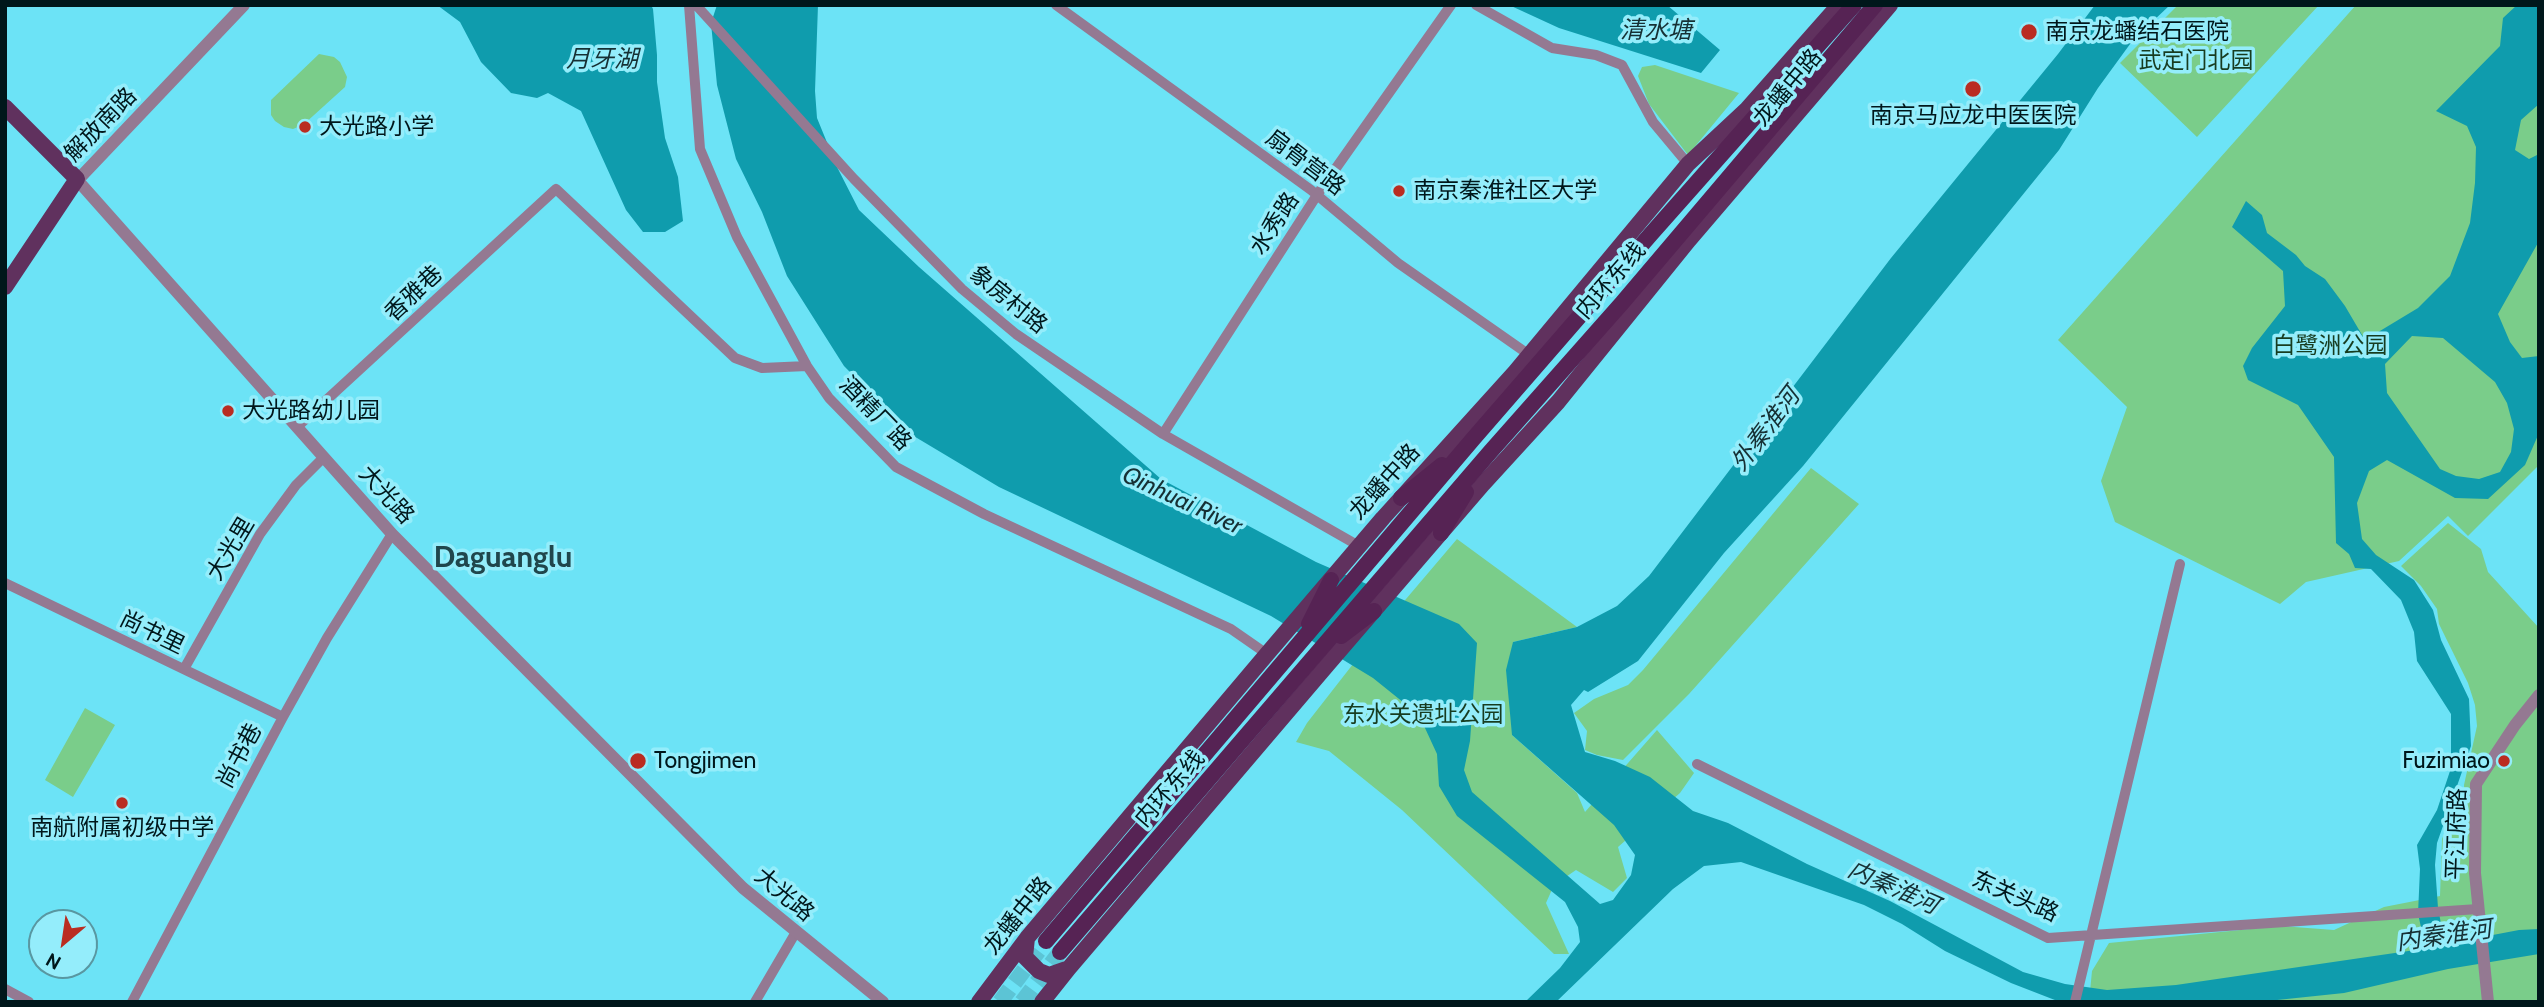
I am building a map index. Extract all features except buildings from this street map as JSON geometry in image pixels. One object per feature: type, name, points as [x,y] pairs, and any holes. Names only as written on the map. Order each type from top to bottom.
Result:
[{"type":"highway","name":"内环东线","points":[[1046,941],[1474,439],[1854,5]]},
{"type":"highway","name":"内环东线","points":[[1060,952],[1385,587],[1491,451],[1622,303],[1875,5]]},
{"type":"highway","points":[[1401,498],[1474,439]]},
{"type":"highway","points":[[1441,533],[1491,451]]},
{"type":"highway","points":[[1296,648],[1331,580]]},
{"type":"highway","points":[[1321,661],[1374,611]]},
{"type":"main road","name":"龙蟠中路","points":[[979,1002],[1027,937],[1688,164],[1746,109],[1839,5]]},
{"type":"main road","name":"龙蟠中路","points":[[1374,611],[1385,587],[1441,533],[1558,402],[1689,240],[1890,5]]},
{"type":"main road","points":[[1042,1002],[1321,661]]},
{"type":"main road","points":[[1027,937],[1025,957],[1039,971],[1049,975],[1069,968]]},
{"type":"street","name":"解放南路","points":[[5,287],[77,179],[244,5]]},
{"type":"street","name":"酒精厂路","points":[[688,5],[700,149],[737,237],[807,366],[829,398],[896,467],[984,514],[1231,629],[1267,654]]},
{"type":"street","name":"扇骨营路","points":[[1056,5],[1317,195],[1398,262],[1528,354]]},
{"type":"street","name":"水秀路","points":[[1163,434],[1317,195],[1451,5]]},
{"type":"street","points":[[1476,5],[1552,48],[1596,55],[1622,65],[1653,122],[1688,164]]},
{"type":"street","name":"象房村路","points":[[699,9],[854,179],[962,289],[1007,327],[1163,434],[1359,546]]},
{"type":"street","name":"大光路","points":[[5,107],[77,179],[392,534],[743,888],[883,1002]]},
{"type":"street","name":"香雅巷","points":[[297,427],[556,189],[735,358],[762,368],[807,366]]},
{"type":"street","name":"大光里","points":[[184,669],[260,534],[296,485],[324,457]]},
{"type":"street","name":"尚书巷","points":[[132,1002],[283,717],[327,638],[392,534]]},
{"type":"street","points":[[2075,1002],[2180,564]]},
{"type":"street","name":"尚书里","points":[[5,583],[283,717]]},
{"type":"street","name":"平江府路","points":[[2488,1002],[2475,873],[2476,784],[2539,695]]},
{"type":"street","name":"东关头路","points":[[1698,764],[2048,938],[2478,909]]},
{"type":"street","points":[[755,1002],[796,932]]},
{"type":"street","points":[[5,989],[29,1002]]},
{"type":"green space","name":"武定门北园","points":[[2178,5],[2319,5],[2197,137],[2120,63]]},
{"type":"green space","name":"白鹭洲公园","points":[[2356,5],[2539,5],[2539,465],[2468,536],[2448,516],[2399,561],[2306,582],[2280,604],[2115,522],[2101,481],[2127,407],[2058,340]]},
{"type":"green space","points":[[319,54],[334,57],[340,62],[347,77],[345,87],[303,125],[293,129],[284,127],[271,115],[271,100]]},
{"type":"green space","points":[[1655,65],[1739,93],[1688,155],[1649,104],[1638,76],[1642,67]]},
{"type":"green space","points":[[1811,468],[1859,504],[1689,694],[1623,760],[1585,750],[1587,731],[1574,713],[1594,699],[1628,685],[1643,670]]},
{"type":"green space","name":"Fuzimiao","points":[[2448,523],[2481,549],[2488,572],[2539,628],[2539,1002],[2089,1002],[2092,971],[2109,943],[2281,926],[2334,930],[2384,907],[2440,896],[2442,839],[2451,817],[2465,804],[2464,785],[2477,726],[2475,705],[2468,683],[2439,624],[2437,609],[2421,586],[2401,566]]},
{"type":"green space","name":"东水关遗址公园","points":[[1457,539],[1577,627],[1513,642],[1512,735],[1577,793],[1585,812],[1657,730],[1694,773],[1680,793],[1618,847],[1627,878],[1613,892],[1576,870],[1554,885],[1546,903],[1569,954],[1554,954],[1402,810],[1329,751],[1296,742],[1307,723],[1378,632]]},
{"type":"green space","points":[[85,708],[115,725],[73,797],[45,780]]},
{"type":"water","name":"月牙湖","points":[[437,5],[651,5],[665,138],[678,177],[683,221],[665,232],[643,232],[626,210],[581,111],[548,93],[537,98],[511,93],[481,62],[460,22]]},
{"type":"water","points":[[717,5],[818,5],[815,91],[817,118],[837,167],[859,210],[919,267],[1161,479],[1316,562],[1459,624],[1477,643],[1470,741],[1464,770],[1472,792],[1600,904],[1613,900],[1631,875],[1635,855],[1614,825],[1512,735],[1506,670],[1513,642],[1577,627],[1617,606],[1649,576],[1891,258],[2095,5],[2170,5],[2133,40],[2098,88],[2059,150],[1803,466],[1724,553],[1638,661],[1588,692],[1584,690],[1571,705],[1585,752],[1615,761],[1650,777],[1693,811],[1728,823],[1807,864],[1890,901],[2023,972],[2065,984],[2107,990],[2176,985],[2422,949],[2423,936],[2418,914],[2420,869],[2417,845],[2437,810],[2451,768],[2451,714],[2417,661],[2414,632],[2401,600],[2371,569],[2355,568],[2349,554],[2336,543],[2334,457],[2298,405],[2248,380],[2243,366],[2252,348],[2285,306],[2283,271],[2232,227],[2246,201],[2262,215],[2267,233],[2296,255],[2305,266],[2325,279],[2365,340],[2418,308],[2450,276],[2470,223],[2475,183],[2476,147],[2467,126],[2436,111],[2500,46],[2503,18],[2517,5],[2539,5],[2539,104],[2521,120],[2515,150],[2529,159],[2539,154],[2539,241],[2498,314],[2510,342],[2522,358],[2539,356],[2539,433],[2525,465],[2488,499],[2455,498],[2387,460],[2369,471],[2357,503],[2362,539],[2376,555],[2414,580],[2433,610],[2441,640],[2469,699],[2471,746],[2437,843],[2435,865],[2442,929],[2456,942],[2519,930],[2539,929],[2539,954],[2448,969],[2344,993],[2258,1002],[2060,1002],[2011,983],[1945,951],[1902,924],[1864,905],[1741,862],[1704,866],[1673,889],[1556,1002],[1525,1002],[1560,968],[1580,942],[1578,927],[1565,902],[1457,816],[1439,786],[1437,754],[1419,715],[1373,678],[1271,616],[999,487],[912,435],[844,366],[787,276],[762,212],[736,159],[717,85],[711,23]],"holes":[[[2412,336],[2443,338],[2495,382],[2507,403],[2514,429],[2511,452],[2500,472],[2479,479],[2456,476],[2440,469],[2387,393],[2385,364]]]},
{"type":"water","name":"清水塘","points":[[1509,5],[1667,5],[1720,50],[1701,73],[1559,28]]},
{"type":"tunnel","points":[[1000,1002],[1046,941]]},
{"type":"tunnel","points":[[1022,1002],[1060,952]]},
{"type":"place","name":"南京龙蟠结石医院","points":[[2029,32]]},
{"type":"place","name":"南京马应龙中医医院","points":[[1973,89]]},
{"type":"place","name":"大光路小学","points":[[305,127]]},
{"type":"place","name":"南京秦淮社区大学","points":[[1399,191]]},
{"type":"place","name":"大光路幼儿园","points":[[228,411]]},
{"type":"place","name":"Tongjimen","points":[[638,761]]},
{"type":"place","name":"Fuzimiao","points":[[2504,761]]},
{"type":"place","name":"南航附属初级中学","points":[[122,803]]},
{"type":"district","name":"Daguanglu","points":[[503,558]]},
{"type":"water label","name":"外秦淮河","points":[[1766,430]]},
{"type":"water label","name":"Qinhuai River","points":[[1182,501]]},
{"type":"water label","name":"内秦淮河","points":[[1893,888]]},
{"type":"water label","name":"内秦淮河","points":[[2444,936]]}]
